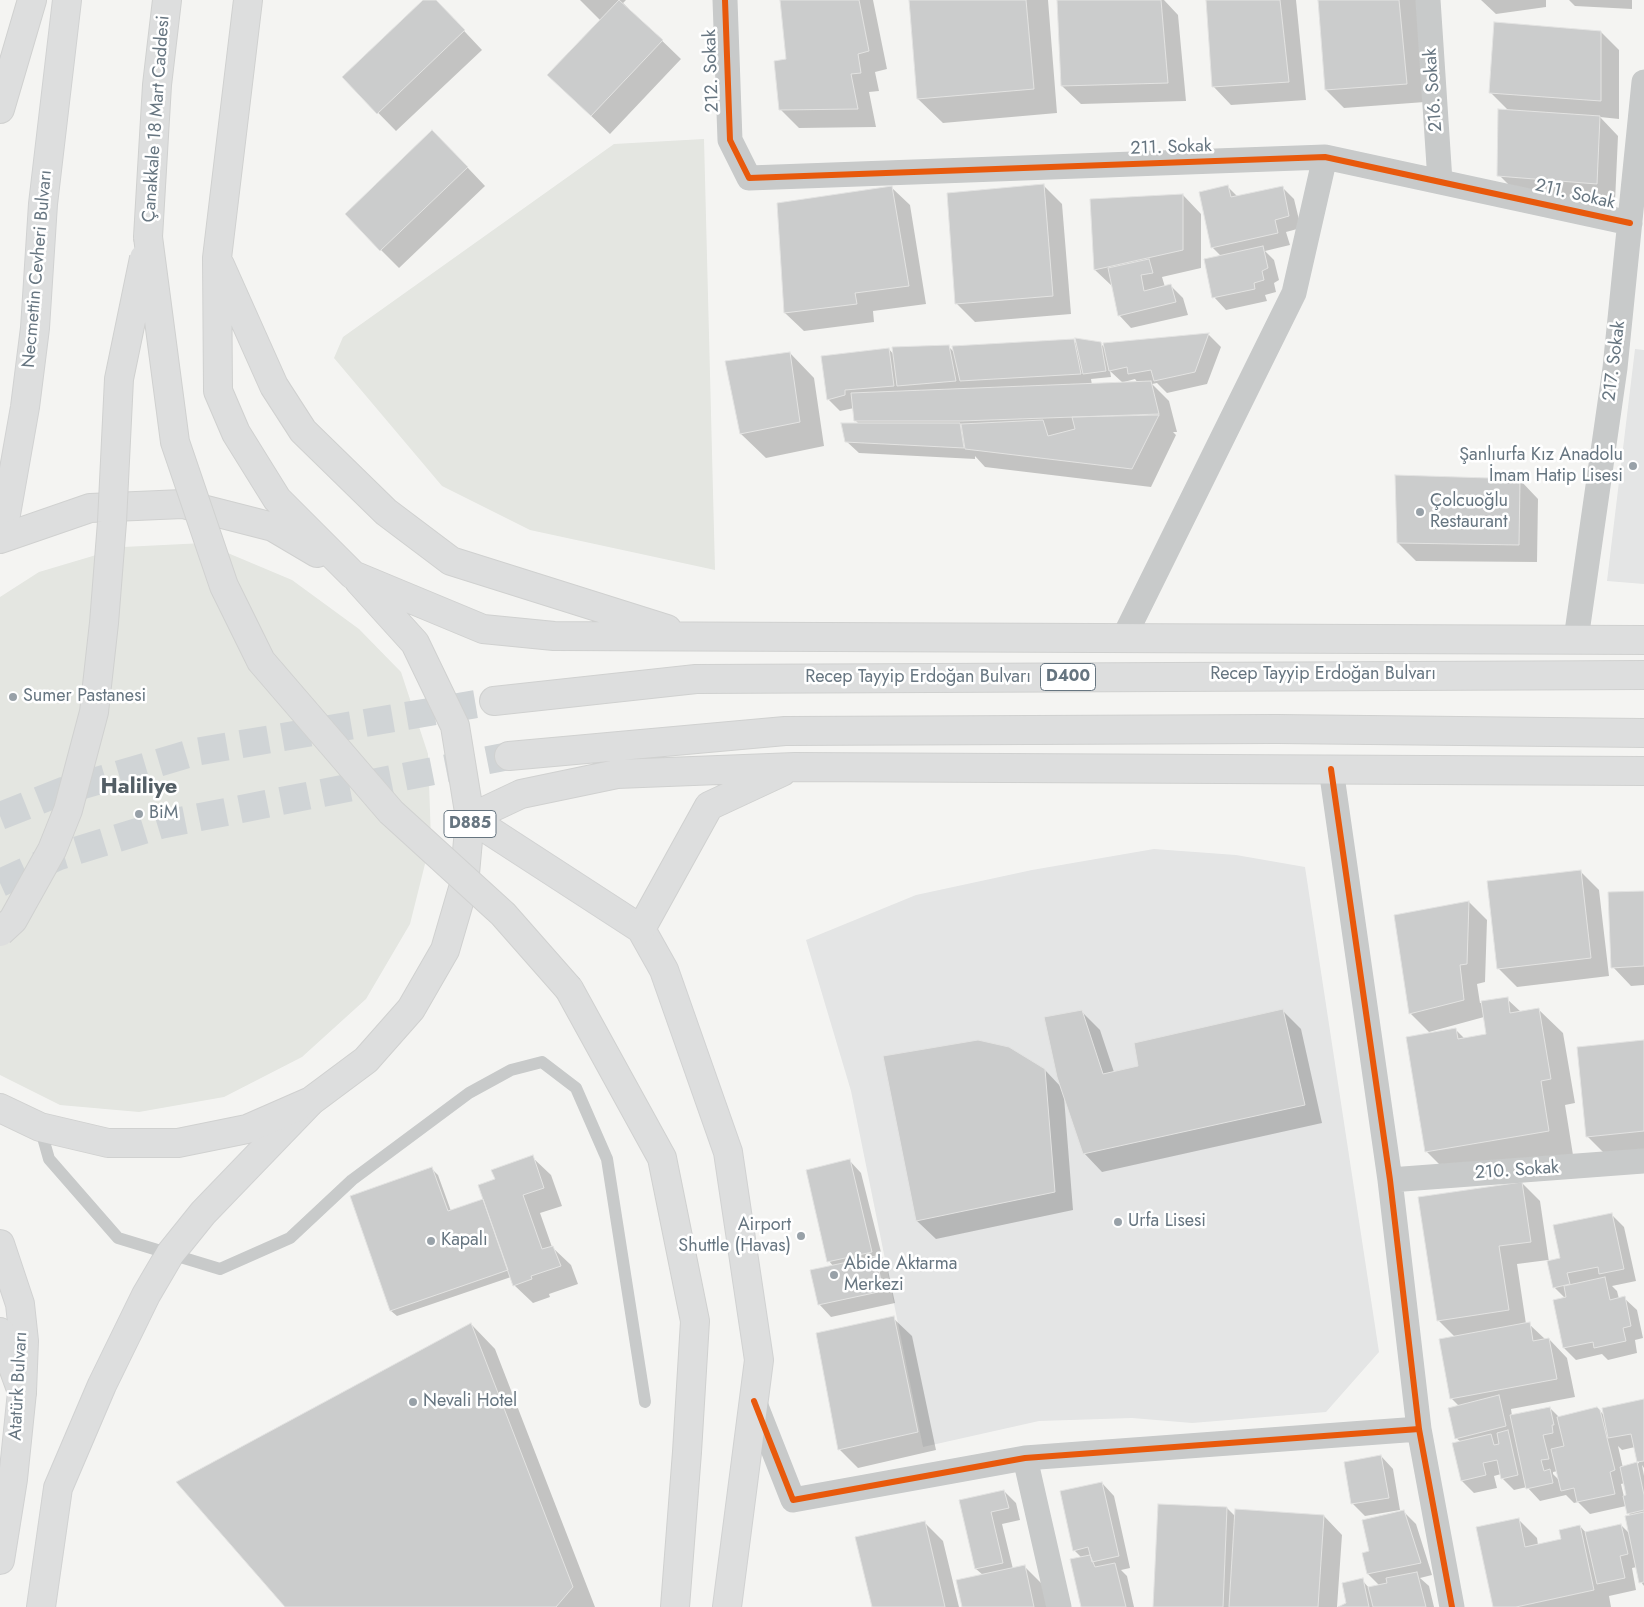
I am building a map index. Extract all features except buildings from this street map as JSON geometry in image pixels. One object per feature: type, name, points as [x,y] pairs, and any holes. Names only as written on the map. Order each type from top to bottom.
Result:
[{"type":"main road","points":[[0,109],[32,0]]},
{"type":"main road","name":"Necmettin Cevheri Bulvarı","points":[[0,538],[25,407],[35,328],[42,204],[67,0]]},
{"type":"main road","name":"Çanakkale 18 Mart Caddesi","points":[[148,237],[157,86],[166,0]]},
{"type":"main road","points":[[248,0],[217,258],[218,391],[236,432],[277,499],[353,575],[483,629],[554,636],[1644,640]]},
{"type":"main road","points":[[0,932],[13,920],[52,850],[68,810],[94,712],[112,522],[119,379],[148,237]]},
{"type":"main road","points":[[148,237],[175,442],[224,586],[261,661],[391,812],[503,914],[568,989],[662,1158],[695,1321],[675,1607]]},
{"type":"main road","points":[[217,258],[274,386],[303,431],[386,512],[451,561],[690,636]]},
{"type":"main road","name":"D885","points":[[0,538],[90,508],[183,504],[273,527],[353,575],[415,643],[456,726],[470,818],[464,885],[445,950],[411,1009],[366,1060],[311,1101],[247,1129],[178,1144],[108,1143],[40,1127],[0,1108]]},
{"type":"main road","name":"Recep Tayyip Erdoğan Bulvarı","points":[[494,702],[696,678],[1644,675]]},
{"type":"main road","points":[[509,756],[786,731],[1277,729],[1644,733]]},
{"type":"main road","points":[[470,818],[521,794],[617,774],[795,767],[1644,771]]},
{"type":"main road","points":[[641,929],[709,806],[795,767]]},
{"type":"main road","points":[[470,818],[641,929],[664,970],[728,1152],[760,1360],[728,1607]]},
{"type":"main road","points":[[41,1607],[58,1488],[102,1385],[146,1295],[170,1254],[203,1213],[311,1101]]},
{"type":"main road","name":"Atatürk Bulvarı","points":[[0,1244],[20,1304],[24,1341],[22,1392],[13,1479],[0,1560]]},
{"type":"main road","points":[[0,1332],[22,1392]]},
{"type":"street","name":"212. Sokak","points":[[725,0],[730,140]]},
{"type":"street","name":"216. Sokak","points":[[1428,0],[1440,180]]},
{"type":"street","name":"217. Sokak","points":[[1576,639],[1615,368],[1644,82]]},
{"type":"street","name":"211. Sokak","points":[[730,140],[749,178],[1325,158],[1440,180],[1630,223]]},
{"type":"street","points":[[1124,637],[1294,293],[1325,158]]},
{"type":"street","points":[[1330,769],[1390,1180],[1419,1429],[1452,1607]]},
{"type":"street","name":"210. Sokak","points":[[1390,1180],[1644,1161]]},
{"type":"street","points":[[754,1401],[793,1500],[1025,1458],[1419,1429]]},
{"type":"street","points":[[1025,1458],[1060,1607]]},
{"type":"lane","points":[[40,1127],[49,1158],[118,1238],[220,1269],[290,1238],[352,1180],[469,1094],[512,1070],[542,1062],[576,1088],[607,1159],[645,1402]]},
{"type":"shaded area","points":[[704,139],[715,570],[530,530],[442,486],[334,358],[343,337],[614,144]]},
{"type":"shaded area","name":"Şanlıurfa Kız Anadolu İmam Hatip Lisesi","points":[[1635,349],[1644,350],[1644,584],[1607,581]]},
{"type":"shaded area","points":[[204,543],[292,580],[359,629],[401,672],[428,754],[431,840],[410,924],[366,999],[302,1057],[224,1097],[139,1112],[60,1105],[0,1075],[0,597],[39,572],[123,547]]},
{"type":"shaded area","name":"Urfa Lisesi","points":[[1154,849],[1236,855],[1305,867],[1379,1352],[1326,1412],[1192,1423],[1132,1418],[1039,1421],[923,1447],[851,1091],[806,940],[916,895],[1032,870]]},
{"type":"tunnel","points":[[0,816],[63,791],[195,752],[494,701]]},
{"type":"tunnel","points":[[0,883],[59,856],[160,825],[509,756]]},
{"type":"cycle path","points":[[725,0],[730,140],[749,178],[1325,157],[1630,223]]},
{"type":"cycle path","points":[[1331,769],[1390,1180],[1419,1429],[1452,1607]]},
{"type":"cycle path","points":[[754,1401],[793,1500],[1025,1458],[1419,1429]]},
{"type":"place","name":"Şanlıurfa Kız Anadolu İmam Hatip Lisesi","points":[[1633,466]]},
{"type":"place","name":"Çolcuoğlu Restaurant","points":[[1420,512]]},
{"type":"place","name":"Sumer Pastanesi","points":[[13,697]]},
{"type":"place","name":"BiM","points":[[139,814]]},
{"type":"place","name":"Urfa Lisesi","points":[[1118,1222]]},
{"type":"place","name":"Airport Shuttle (Havas)","points":[[801,1236]]},
{"type":"place","name":"Kapalı","points":[[431,1241]]},
{"type":"place","name":"Abide Aktarma Merkezi","points":[[834,1275]]},
{"type":"place","name":"Nevali Hotel","points":[[413,1402]]},
{"type":"district","name":"Haliliye","points":[[139,788]]}]
